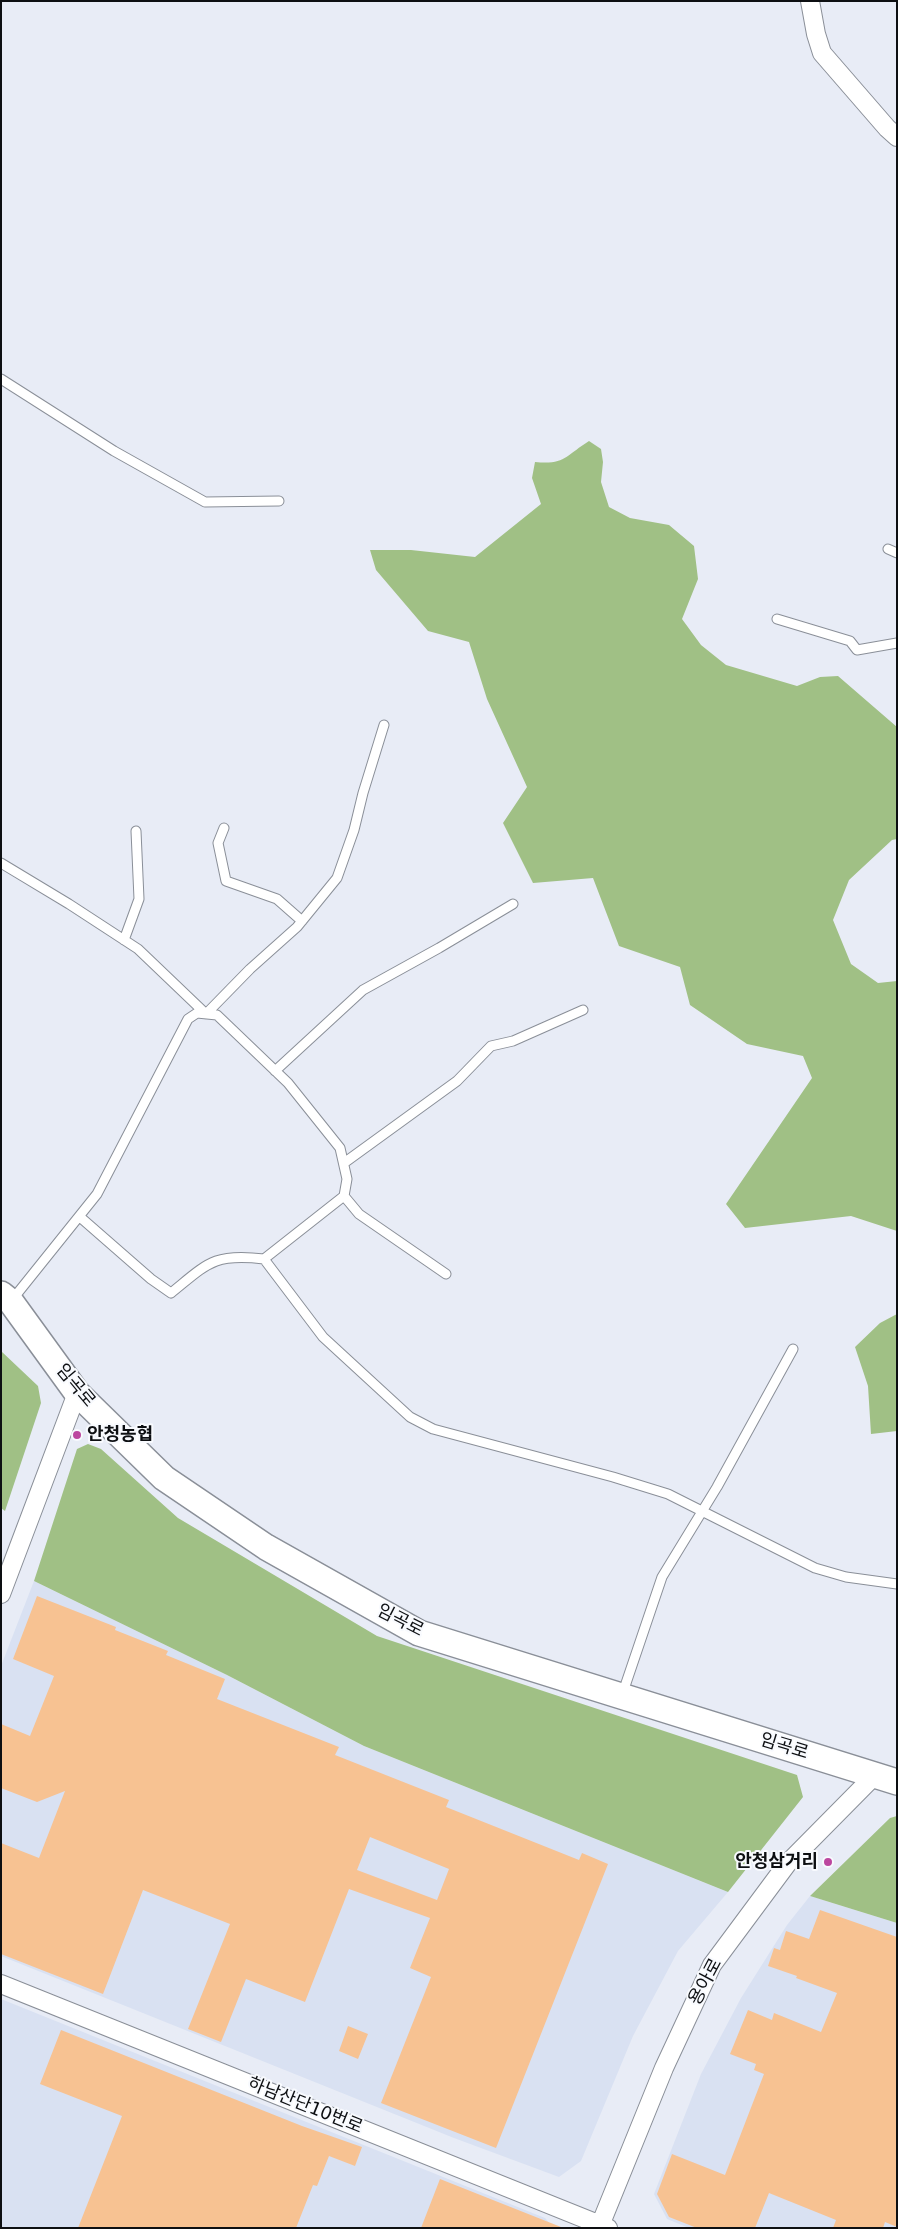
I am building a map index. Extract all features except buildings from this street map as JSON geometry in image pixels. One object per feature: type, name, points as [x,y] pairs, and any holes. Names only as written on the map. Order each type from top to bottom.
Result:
[{"type":"main road","name":"임곡로","points":[[6,1298],[77,1393],[164,1478],[266,1547],[419,1633],[886,1779]]},
{"type":"street","points":[[810,1],[816,34],[822,53],[897,137]]},
{"type":"street","points":[[1,1594],[77,1393]]},
{"type":"street","name":"용아로","points":[[602,2227],[664,2068],[712,1965],[787,1864],[886,1779]]},
{"type":"street","name":"하남산단10번로","points":[[1,1984],[602,2227]]},
{"type":"lane","points":[[1,379],[114,451],[205,502],[279,501]]},
{"type":"lane","points":[[777,619],[850,641],[857,650],[897,643]]},
{"type":"lane","points":[[206,1014],[250,968],[302,922],[337,878],[354,830],[363,793],[384,725]]},
{"type":"lane","points":[[224,828],[218,843],[226,881],[277,899],[302,922]]},
{"type":"lane","points":[[124,940],[139,899],[136,831]]},
{"type":"lane","points":[[1,863],[138,949],[206,1014]]},
{"type":"lane","points":[[275,1071],[363,990],[439,948],[512,904]]},
{"type":"lane","points":[[344,1163],[457,1081],[491,1046],[520,1038],[583,1010]]},
{"type":"lane","points":[[6,1298],[80,1216],[97,1194],[188,1019],[197,1013],[217,1015],[288,1083],[340,1148],[347,1179],[344,1196],[264,1259],[240,1256],[218,1259],[202,1268],[171,1292],[152,1279],[80,1216]]},
{"type":"lane","points":[[344,1196],[359,1214],[446,1274]]},
{"type":"lane","points":[[264,1259],[323,1337],[410,1417],[433,1429],[613,1476],[668,1494],[815,1568],[846,1577],[897,1584]]},
{"type":"lane","points":[[622,1697],[662,1577],[717,1487],[793,1349]]},
{"type":"shaded area","points":[[34,1581],[227,1675],[364,1746],[728,1892],[678,1951],[633,2036],[581,2161],[559,2177],[454,2138],[1,1956],[1,1666]]},
{"type":"shaded area","points":[[810,1896],[897,1923],[897,2228],[689,2228],[667,2219],[654,2194],[701,2074],[741,1998],[787,1925]]},
{"type":"shaded area","points":[[1,1999],[545,2218],[554,2228],[1,2228]]},
{"type":"green space","points":[[589,441],[601,449],[603,462],[601,482],[609,507],[630,518],[669,525],[694,546],[698,579],[682,619],[701,645],[726,665],[797,686],[820,677],[838,676],[897,727],[897,839],[892,840],[849,880],[833,920],[851,964],[878,983],[897,981],[897,1231],[851,1216],[745,1228],[726,1204],[812,1078],[803,1056],[747,1044],[690,1005],[680,967],[619,946],[593,878],[533,883],[503,823],[527,787],[487,699],[469,642],[428,631],[376,570],[370,550],[411,550],[475,557],[541,504],[532,478],[535,462],[559,461]]},
{"type":"green space","points":[[897,1314],[897,1431],[871,1434],[868,1386],[855,1347],[880,1323]]},
{"type":"green space","points":[[1,1351],[38,1386],[41,1403],[5,1511],[1,1508]]},
{"type":"green space","points":[[88,1444],[101,1449],[178,1518],[377,1636],[797,1775],[803,1797],[728,1892],[364,1746],[227,1675],[34,1581],[77,1449]]},
{"type":"green space","points":[[897,1816],[897,1923],[810,1896],[890,1818]]},
{"type":"place","name":"안청농협","points":[[77,1435]]},
{"type":"place","name":"안청삼거리","points":[[828,1862]]}]
